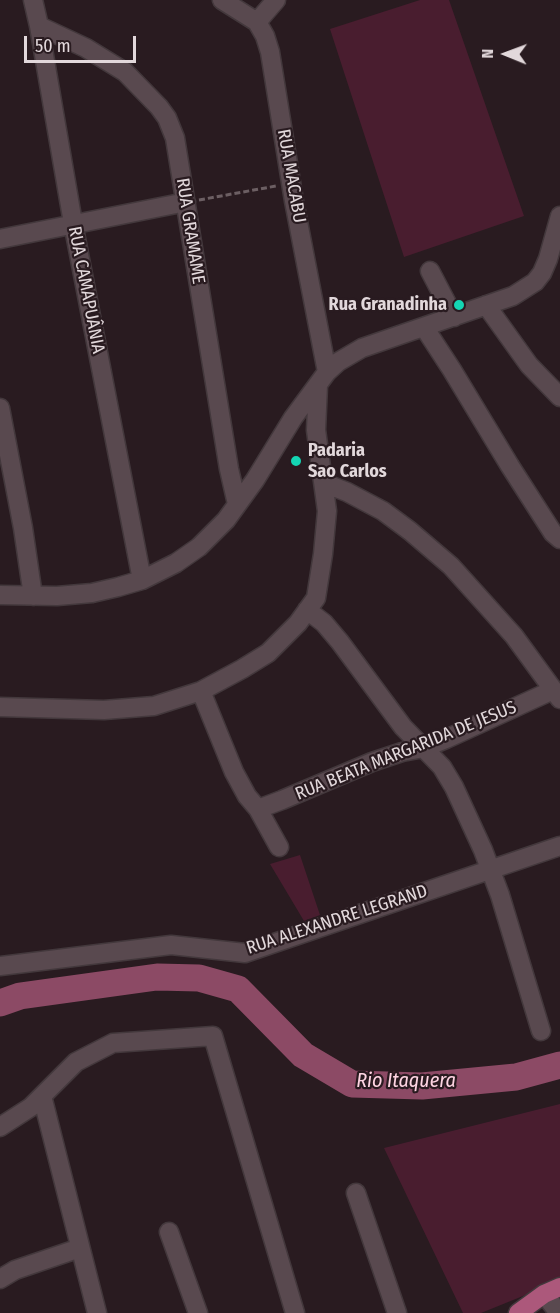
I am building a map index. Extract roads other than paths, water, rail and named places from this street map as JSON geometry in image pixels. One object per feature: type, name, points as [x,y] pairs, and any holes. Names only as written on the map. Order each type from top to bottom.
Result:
[{"type":"main road","points":[[518,1313],[552,1290]]},
{"type":"street","name":"RUA CAMAPUÂNIA","points":[[33,0],[73,223],[142,580]]},
{"type":"street","points":[[222,0],[257,22],[276,0]]},
{"type":"street","name":"RUA MACABU","points":[[0,707],[93,710],[147,707],[201,691],[268,653],[298,623],[316,598],[327,511],[316,430],[322,379],[315,313],[270,52],[257,22]]},
{"type":"street","name":"RUA GRAMAME","points":[[39,26],[86,48],[125,72],[159,107],[176,138],[228,469],[237,504]]},
{"type":"street","points":[[0,239],[186,202]]},
{"type":"street","points":[[0,596],[57,596],[92,593],[142,580],[176,563],[199,547],[226,520],[255,480],[293,418],[322,379],[348,356],[362,348],[513,296],[535,282],[542,273],[560,216]]},
{"type":"street","points":[[430,271],[454,317]]},
{"type":"street","points":[[486,306],[529,365],[560,397]]},
{"type":"street","points":[[424,327],[510,466],[553,533],[560,539]]},
{"type":"street","points":[[0,408],[23,528],[33,596]]},
{"type":"street","points":[[324,483],[383,511],[451,566],[514,636],[557,695]]},
{"type":"street","points":[[307,610],[324,623],[340,642],[403,727],[442,767],[454,787],[491,869],[541,1031]]},
{"type":"street","points":[[201,691],[234,772],[279,847]]},
{"type":"street","name":"RUA BEATA MARGARIDA DE JESUS","points":[[258,809],[372,762],[402,752],[424,748],[557,695]]},
{"type":"street","name":"RUA ALEXANDRE LEGRAND","points":[[0,966],[171,945],[245,953],[560,846]]},
{"type":"street","points":[[0,1127],[31,1107],[76,1062],[113,1043],[213,1036],[295,1313]]},
{"type":"street","points":[[42,1096],[97,1313]]},
{"type":"street","points":[[356,1193],[397,1313]]},
{"type":"street","points":[[169,1233],[198,1313]]},
{"type":"street","points":[[0,1279],[15,1270],[80,1248]]},
{"type":"street","points":[[552,1290],[559,1313]]},
{"type":"waterway","name":"Rio Itaquera","points":[[0,1003],[20,996],[157,977],[199,978],[238,989],[303,1055],[352,1084],[422,1086],[516,1077],[560,1065]]},
{"type":"place","name":"Rua Granadinha","points":[[459,305]]},
{"type":"place","name":"Padaria Sao Carlos","points":[[296,461]]}]
